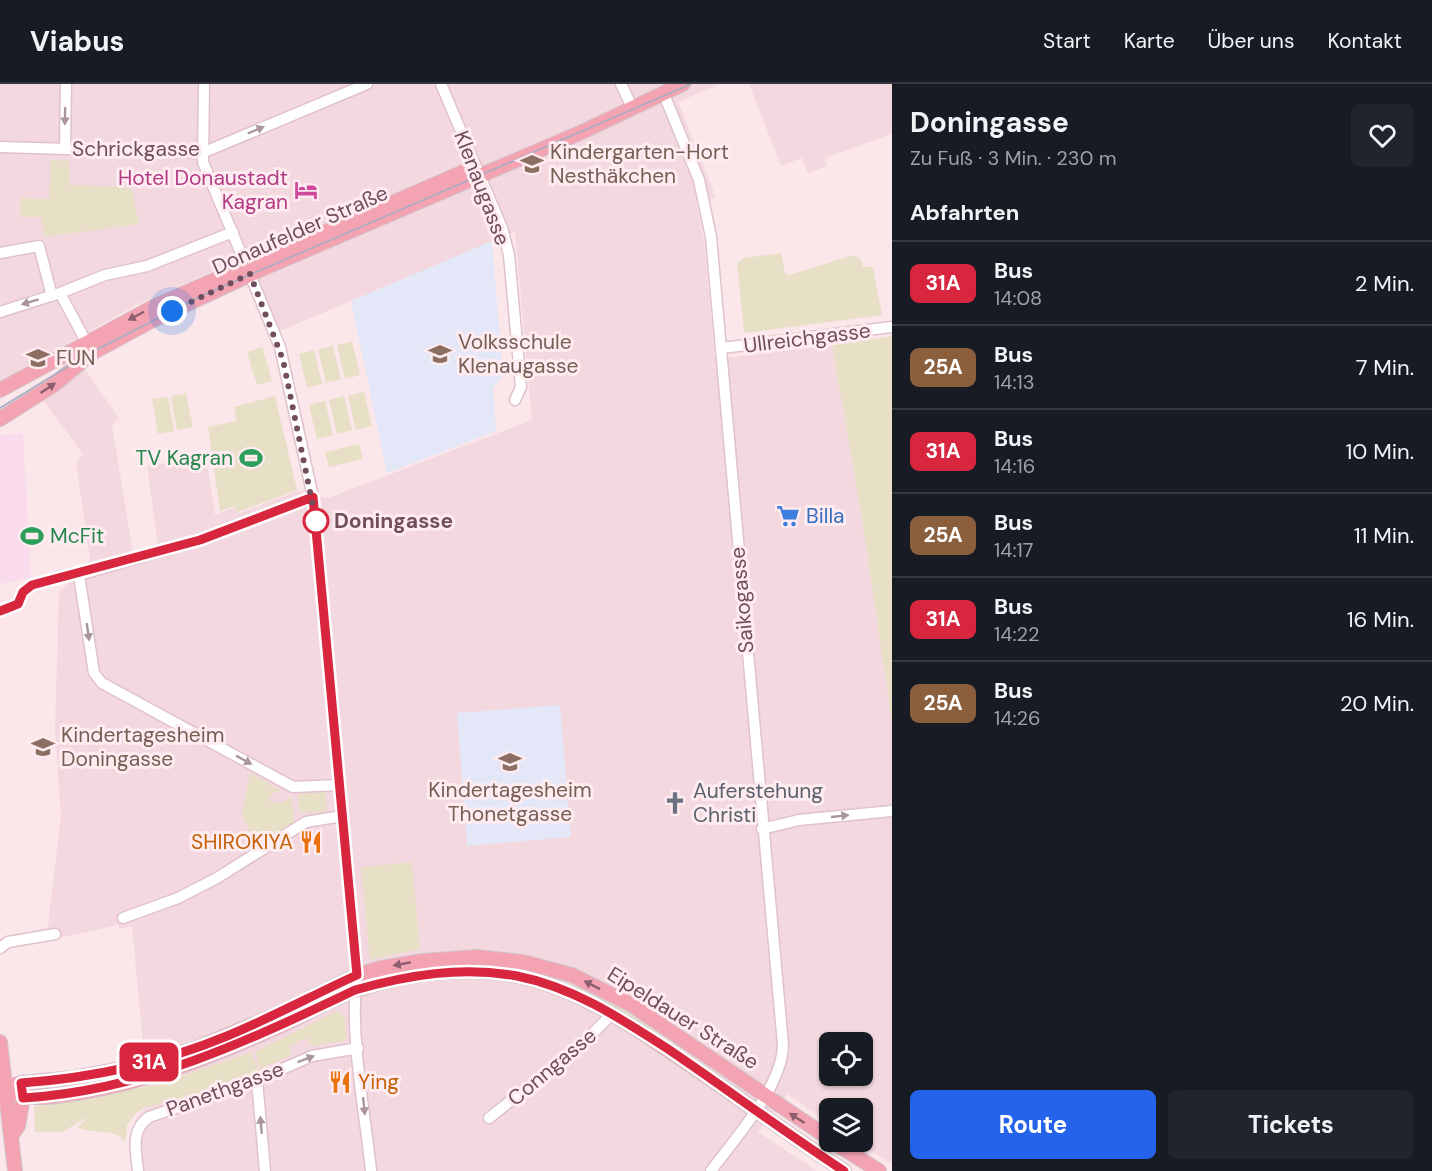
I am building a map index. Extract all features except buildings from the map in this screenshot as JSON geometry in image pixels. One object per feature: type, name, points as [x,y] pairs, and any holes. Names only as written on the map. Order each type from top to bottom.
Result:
[{"type":"main road","name":"Donaufelder Straße","points":[[0,390],[151,321],[248,269],[477,172],[582,132],[683,84]]},
{"type":"main road","name":"Donaufelder Straße","points":[[0,419],[55,384],[90,349]]},
{"type":"main road","name":"Eipeldauer Straße","points":[[2,1090],[21,1083],[73,1078],[136,1065],[194,1049],[276,1015],[357,975],[423,961],[477,957],[523,962],[572,975],[630,1004],[819,1132]]},
{"type":"main road","name":"Eipeldauer Straße","points":[[23,1098],[91,1090],[165,1072],[235,1047],[355,990],[394,979],[434,972],[480,972],[517,976],[560,988],[613,1013],[844,1171]]},
{"type":"main road","points":[[0,1042],[2,1090],[15,1171]]},
{"type":"main road","points":[[2,1090],[23,1098],[18,1126],[11,1136]]},
{"type":"main road","name":"Eipeldauer Straße","points":[[850,1152],[879,1171]]},
{"type":"street","points":[[65,148],[66,84]]},
{"type":"street","points":[[204,84],[203,162],[283,360],[313,497],[357,975],[355,990],[358,1048],[371,1171]]},
{"type":"street","name":"Schrickgasse","points":[[0,147],[202,153],[367,84]]},
{"type":"street","name":"Klenaugasse","points":[[441,84],[502,228],[509,255],[521,387],[515,400]]},
{"type":"street","points":[[621,84],[632,107]]},
{"type":"street","name":"Saikogasse","points":[[663,92],[699,180],[706,209],[722,348],[762,829],[783,1045],[780,1064],[765,1095],[711,1171]]},
{"type":"street","points":[[0,312],[56,295],[105,275],[147,266],[233,232]]},
{"type":"street","points":[[1,253],[39,246],[56,295],[90,349]]},
{"type":"street","name":"Ullreichgasse","points":[[722,348],[892,327]]},
{"type":"street","points":[[313,497],[200,540],[79,574],[94,672],[102,683],[293,787],[339,785]]},
{"type":"street","points":[[762,829],[799,820],[892,811]]},
{"type":"street","points":[[123,918],[178,898],[217,878],[306,822],[342,816]]},
{"type":"street","points":[[0,948],[8,942],[55,934]]},
{"type":"street","name":"Conngasse","points":[[489,1118],[580,1046],[613,1013]]},
{"type":"street","name":"Panethgasse","points":[[138,1171],[136,1133],[142,1122],[156,1113],[257,1080],[312,1056],[358,1048]]},
{"type":"street","points":[[257,1080],[265,1171]]},
{"type":"shaded area","points":[[0,84],[720,84],[678,102],[716,198],[696,201],[704,241],[715,359],[832,345],[863,526],[892,722],[892,1164],[873,1152],[873,1098],[819,1098],[819,1116],[788,1094],[758,1132],[817,1171],[137,1171],[133,1134],[136,1119],[146,1107],[144,1053],[132,926],[120,929],[118,925],[46,941],[61,816],[55,730],[59,592],[90,560],[76,462],[83,454],[40,396],[83,367],[119,418],[112,425],[134,559],[159,552],[147,466],[206,456],[215,515],[235,507],[238,514],[297,491],[328,498],[532,420],[515,232],[275,333],[236,261],[136,305],[0,382]]},
{"type":"shaded area","points":[[749,84],[892,84],[892,134],[825,158],[827,166],[808,173],[802,158],[781,166]]},
{"type":"shaded area","points":[[51,160],[69,161],[69,185],[131,187],[139,224],[45,237],[41,217],[20,217],[20,198],[49,199]]},
{"type":"shaded area","points":[[492,241],[503,376],[493,388],[496,431],[387,473],[351,301]]},
{"type":"shaded area","points":[[781,253],[785,273],[789,275],[854,255],[862,261],[863,267],[873,267],[882,315],[744,333],[737,263],[745,258]]},
{"type":"shaded area","points":[[892,336],[892,722],[863,526],[832,345]]},
{"type":"shaded area","points":[[352,341],[360,375],[345,379],[337,345]]},
{"type":"shaded area","points":[[333,346],[341,380],[326,383],[318,349]]},
{"type":"shaded area","points":[[262,347],[272,381],[257,385],[247,352]]},
{"type":"shaded area","points":[[314,350],[322,384],[307,388],[299,354]]},
{"type":"shaded area","points":[[364,392],[372,426],[356,430],[348,396]]},
{"type":"shaded area","points":[[186,393],[193,427],[177,430],[171,396]]},
{"type":"shaded area","name":"TV Kagran","points":[[275,396],[297,490],[238,512],[235,506],[220,511],[208,427],[237,421],[234,407]]},
{"type":"shaded area","points":[[344,396],[352,430],[337,434],[329,400]]},
{"type":"shaded area","points":[[168,397],[174,431],[158,434],[152,399]]},
{"type":"shaded area","points":[[325,401],[333,435],[317,439],[309,405]]},
{"type":"shaded area","points":[[23,433],[31,578],[0,584],[0,435]]},
{"type":"shaded area","points":[[359,444],[363,459],[329,467],[325,452]]},
{"type":"shaded area","points":[[560,705],[571,837],[467,846],[457,713]]},
{"type":"shaded area","points":[[250,773],[281,791],[275,792],[268,799],[271,801],[280,803],[292,796],[294,822],[256,848],[242,814]]},
{"type":"shaded area","points":[[325,792],[327,811],[300,813],[298,794]]},
{"type":"shaded area","points":[[412,862],[420,949],[370,960],[361,867]]},
{"type":"shaded area","points":[[447,963],[520,970],[554,979],[586,990],[647,1021],[707,1064],[602,999],[558,981],[529,973],[378,977],[378,975]]},
{"type":"shaded area","points":[[337,1011],[344,1016],[347,1037],[345,1041],[311,1046],[307,1038],[289,1046],[292,1055],[260,1069],[255,1052]]},
{"type":"shaded area","points":[[251,1052],[259,1072],[189,1097],[146,1107],[136,1113],[127,1125],[126,1140],[122,1141],[121,1137],[110,1133],[77,1128],[88,1117],[62,1132],[35,1132],[34,1107],[156,1085]]},
{"type":"tram line","points":[[0,408],[90,353],[201,296],[691,84]]},
{"type":"bus line","name":"31A","points":[[0,611],[18,604],[23,592],[32,585],[51,582],[200,540],[313,497],[357,975],[276,1015],[194,1049],[116,1070],[73,1078],[21,1083],[23,1098],[91,1090],[156,1076],[235,1047],[355,990],[374,984],[434,972],[480,972],[517,976],[560,988],[613,1013],[735,1094],[772,1124],[844,1171]]},
{"type":"place","name":"Kindergarten-Hort Nesthäkchen","points":[[532,164]]},
{"type":"place","name":"Hotel Donaustadt Kagran","points":[[306,190]]},
{"type":"place","name":"Volksschule Klenaugasse","points":[[440,354]]},
{"type":"place","name":"FUN","points":[[38,358]]},
{"type":"place","name":"TV Kagran","points":[[251,458]]},
{"type":"place","name":"Billa","points":[[788,516]]},
{"type":"place","name":"Doningasse","points":[[316,521]]},
{"type":"place","name":"McFit","points":[[32,536]]},
{"type":"place","name":"Kindertagesheim Doningasse","points":[[43,747]]},
{"type":"place","name":"Kindertagesheim Thonetgasse","points":[[510,762]]},
{"type":"place","name":"Auferstehung Christi","points":[[675,803]]},
{"type":"place","name":"SHIROKIYA","points":[[311,842]]},
{"type":"place","name":"Ying","points":[[340,1082]]},
{"type":"route","points":[[172,311],[250,274],[275,333],[283,360],[313,497],[316,521]]}]
